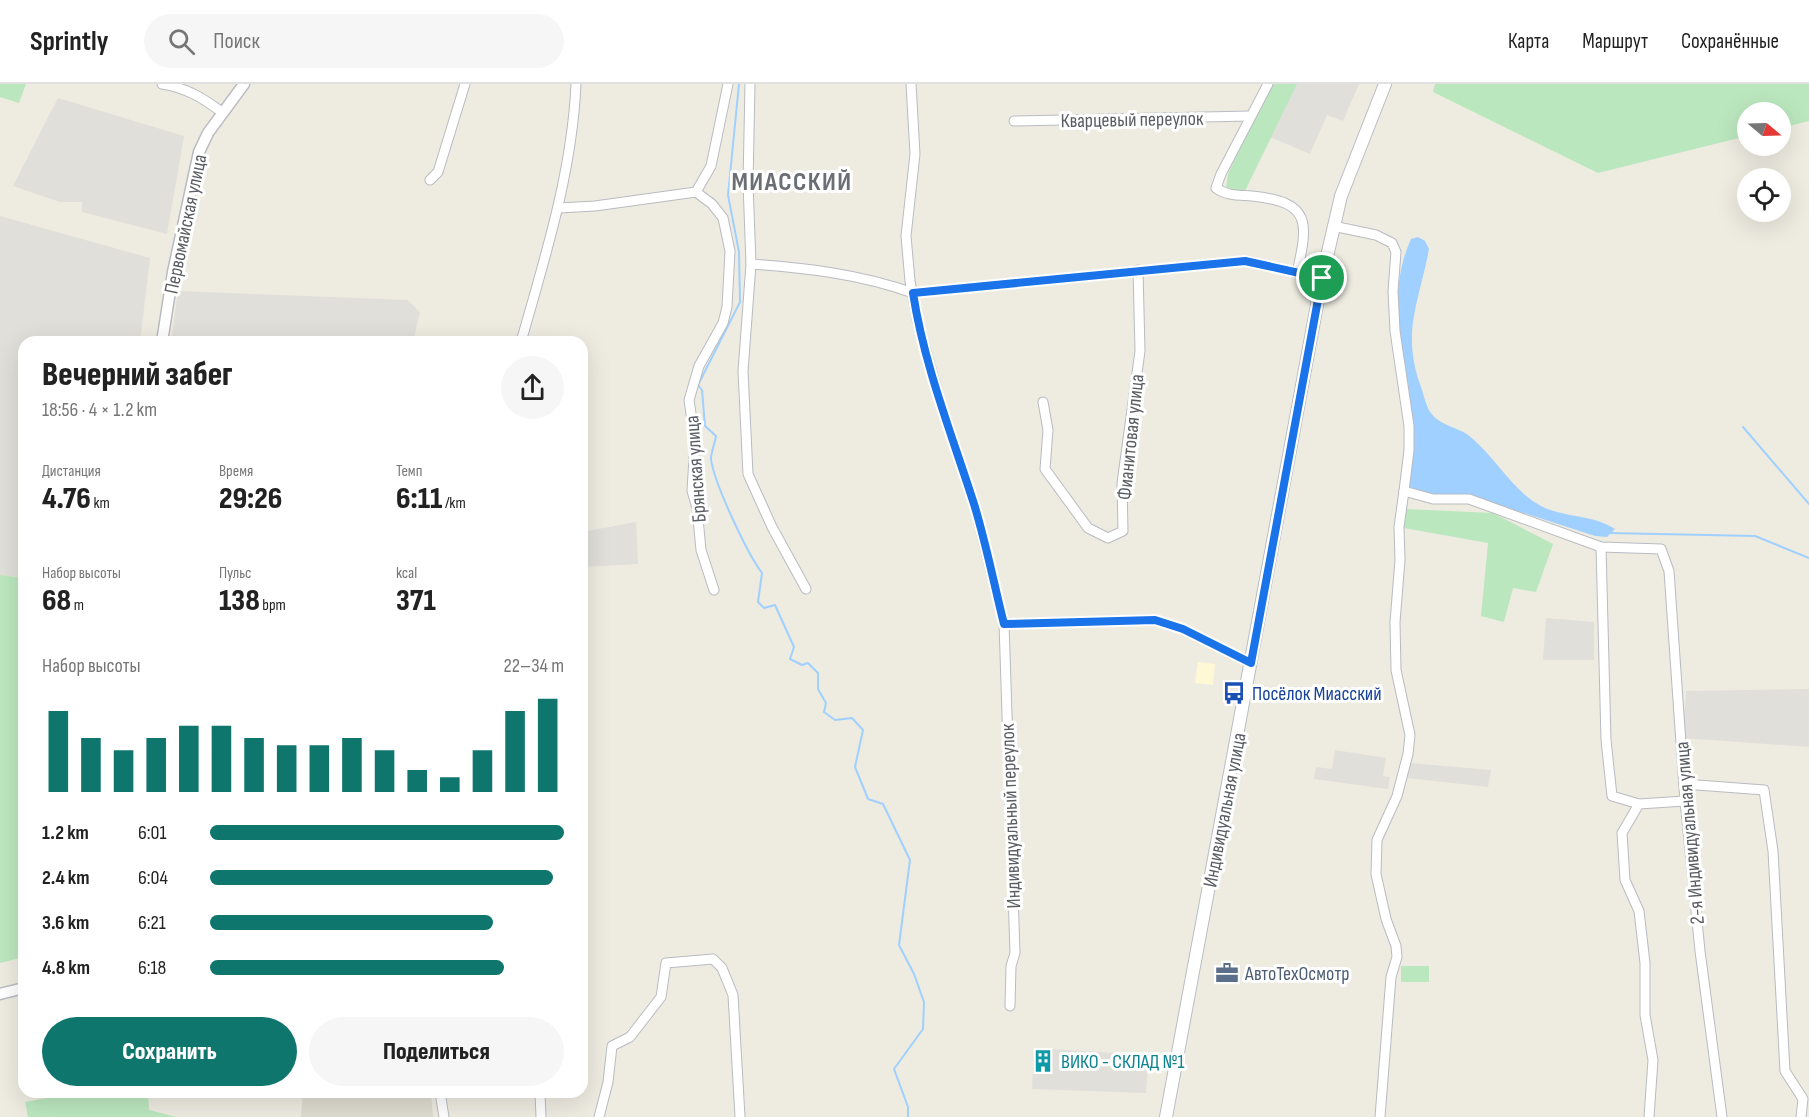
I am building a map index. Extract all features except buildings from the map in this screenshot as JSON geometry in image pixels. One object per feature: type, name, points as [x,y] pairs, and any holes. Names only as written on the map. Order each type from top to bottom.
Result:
[{"type":"main road","name":"Индивидуальная улица","points":[[1167,1117],[1322,278],[1333,226],[1352,166],[1385,84]]},
{"type":"street","points":[[162,84],[179,87],[202,96],[223,113]]},
{"type":"street","name":"Первомайская улица","points":[[163,336],[173,272],[199,152],[208,133],[244,84]]},
{"type":"street","points":[[429,180],[438,172],[465,84]]},
{"type":"street","points":[[523,336],[559,208],[569,160],[576,84]]},
{"type":"street","points":[[559,208],[595,206],[696,192],[711,166],[728,84]]},
{"type":"street","points":[[750,84],[748,183],[751,264],[743,371],[748,474],[772,527],[806,589]]},
{"type":"street","name":"Индивидуальный переулок","points":[[911,84],[915,153],[906,236],[917,319],[940,401],[975,507],[1004,624],[1015,953],[1011,966],[1010,1006]]},
{"type":"street","points":[[1268,84],[1216,188],[1225,194],[1274,198],[1298,213],[1303,219],[1306,233],[1297,273]]},
{"type":"street","name":"Кварцевый переулок","points":[[1014,121],[1250,117]]},
{"type":"street","name":"Брянская улица","points":[[696,192],[712,204],[723,218],[730,251],[727,308],[723,323],[699,366],[689,400],[695,441],[692,491],[697,508],[701,550],[714,590]]},
{"type":"street","points":[[1333,226],[1376,235],[1392,243],[1396,252],[1395,331],[1409,426],[1409,450],[1399,526],[1400,560],[1395,622],[1396,670],[1410,735],[1408,754],[1397,796],[1377,840],[1376,874],[1397,957],[1391,977],[1380,1117]]},
{"type":"street","points":[[751,264],[817,269],[883,282],[913,293],[1245,261],[1322,278]]},
{"type":"street","name":"Фианитовая улица","points":[[1043,402],[1048,430],[1045,469],[1088,528],[1108,538],[1123,531],[1122,483],[1140,351],[1138,270]]},
{"type":"street","points":[[1404,492],[1433,499],[1469,499],[1601,547],[1606,740],[1612,796],[1639,804],[1685,801]]},
{"type":"street","name":"2-я Индивидуальная улица","points":[[1601,547],[1661,549],[1668,571],[1685,801],[1700,951],[1722,1117]]},
{"type":"street","points":[[1004,624],[1155,620],[1183,629],[1251,663]]},
{"type":"street","points":[[1684,784],[1764,790],[1773,851],[1785,1071],[1803,1099],[1801,1117]]},
{"type":"street","points":[[1639,804],[1622,833],[1625,880],[1639,911],[1645,963],[1645,1016],[1653,1060],[1649,1117]]},
{"type":"street","points":[[599,1117],[608,1082],[612,1046],[630,1037],[661,997],[666,963],[713,959],[722,968],[733,995],[740,1117]]},
{"type":"street","points":[[0,994],[18,990]]},
{"type":"street","points":[[441,1098],[444,1117]]},
{"type":"street","points":[[540,1098],[541,1117]]},
{"type":"shaded area","points":[[1287,84],[1359,84],[1343,121],[1327,115],[1310,154],[1265,135]]},
{"type":"shaded area","points":[[58,98],[184,136],[167,234],[82,212],[82,202],[60,202],[13,186]]},
{"type":"shaded area","points":[[0,216],[150,258],[141,336],[18,336],[18,577],[0,575]]},
{"type":"shaded area","points":[[178,291],[408,300],[420,312],[414,336],[172,336]]},
{"type":"shaded area","points":[[636,522],[638,564],[588,567],[588,531]]},
{"type":"shaded area","points":[[1546,618],[1594,622],[1594,660],[1543,660]]},
{"type":"shaded area","points":[[1198,662],[1215,664],[1213,685],[1195,683]]},
{"type":"shaded area","points":[[1809,689],[1809,747],[1683,738],[1686,691]]},
{"type":"shaded area","points":[[1335,750],[1386,758],[1383,776],[1390,777],[1388,789],[1314,779],[1316,767],[1332,769]]},
{"type":"shaded area","points":[[1411,763],[1491,770],[1488,787],[1407,778]]},
{"type":"shaded area","points":[[1034,1048],[1149,1055],[1146,1093],[1032,1089]]},
{"type":"shaded area","points":[[303,1098],[431,1098],[433,1117],[301,1117]]},
{"type":"green space","points":[[0,84],[26,84],[19,103],[0,97]]},
{"type":"green space","points":[[1270,84],[1297,84],[1246,189],[1241,193],[1226,187],[1228,174]]},
{"type":"green space","points":[[1435,84],[1809,84],[1809,121],[1791,126],[1791,102],[1737,102],[1737,138],[1598,173],[1433,92]]},
{"type":"green space","points":[[1406,509],[1493,513],[1553,544],[1536,592],[1513,588],[1504,622],[1481,616],[1488,543],[1404,528]]},
{"type":"green space","points":[[0,575],[18,577],[18,958],[0,963]]},
{"type":"green space","points":[[1401,966],[1429,966],[1429,982],[1401,982]]},
{"type":"green space","points":[[47,1098],[148,1098],[149,1110],[177,1117],[28,1117],[25,1102]]},
{"type":"water","points":[[1418,237],[1425,241],[1429,249],[1414,318],[1412,350],[1429,410],[1435,418],[1473,439],[1531,500],[1550,510],[1597,521],[1615,529],[1607,537],[1595,536],[1471,496],[1432,494],[1409,487],[1413,431],[1399,334],[1398,310],[1403,262],[1411,239]]},
{"type":"waterway","points":[[739,84],[728,195],[739,252],[740,302],[698,385],[702,390],[705,426],[716,436],[711,459],[713,470],[740,534],[762,573],[758,602],[764,608],[775,605],[794,647],[790,659],[802,665],[808,663],[818,673],[818,689],[826,703],[824,712],[835,720],[852,718],[863,730],[855,767],[868,799],[883,804],[910,860],[899,945],[914,974],[924,1002],[923,1029],[894,1069],[908,1107],[908,1117]]},
{"type":"waterway","points":[[1743,427],[1809,504]]},
{"type":"waterway","points":[[1609,533],[1755,536],[1809,558]]},
{"type":"place","name":"Посёлок Миасский","points":[[1234,693]]},
{"type":"place","name":"АвтоТехОсмотр","points":[[1227,973]]},
{"type":"place","name":"ВИКО - СКЛАД №1","points":[[1043,1061]]},
{"type":"district","name":"МИАССКИЙ","points":[[792,181]]},
{"type":"route","points":[[1245,261],[1322,278],[1251,663],[1183,629],[1155,620],[1142,618],[1004,624],[975,507],[940,401],[917,319],[913,293],[1245,261]]}]
